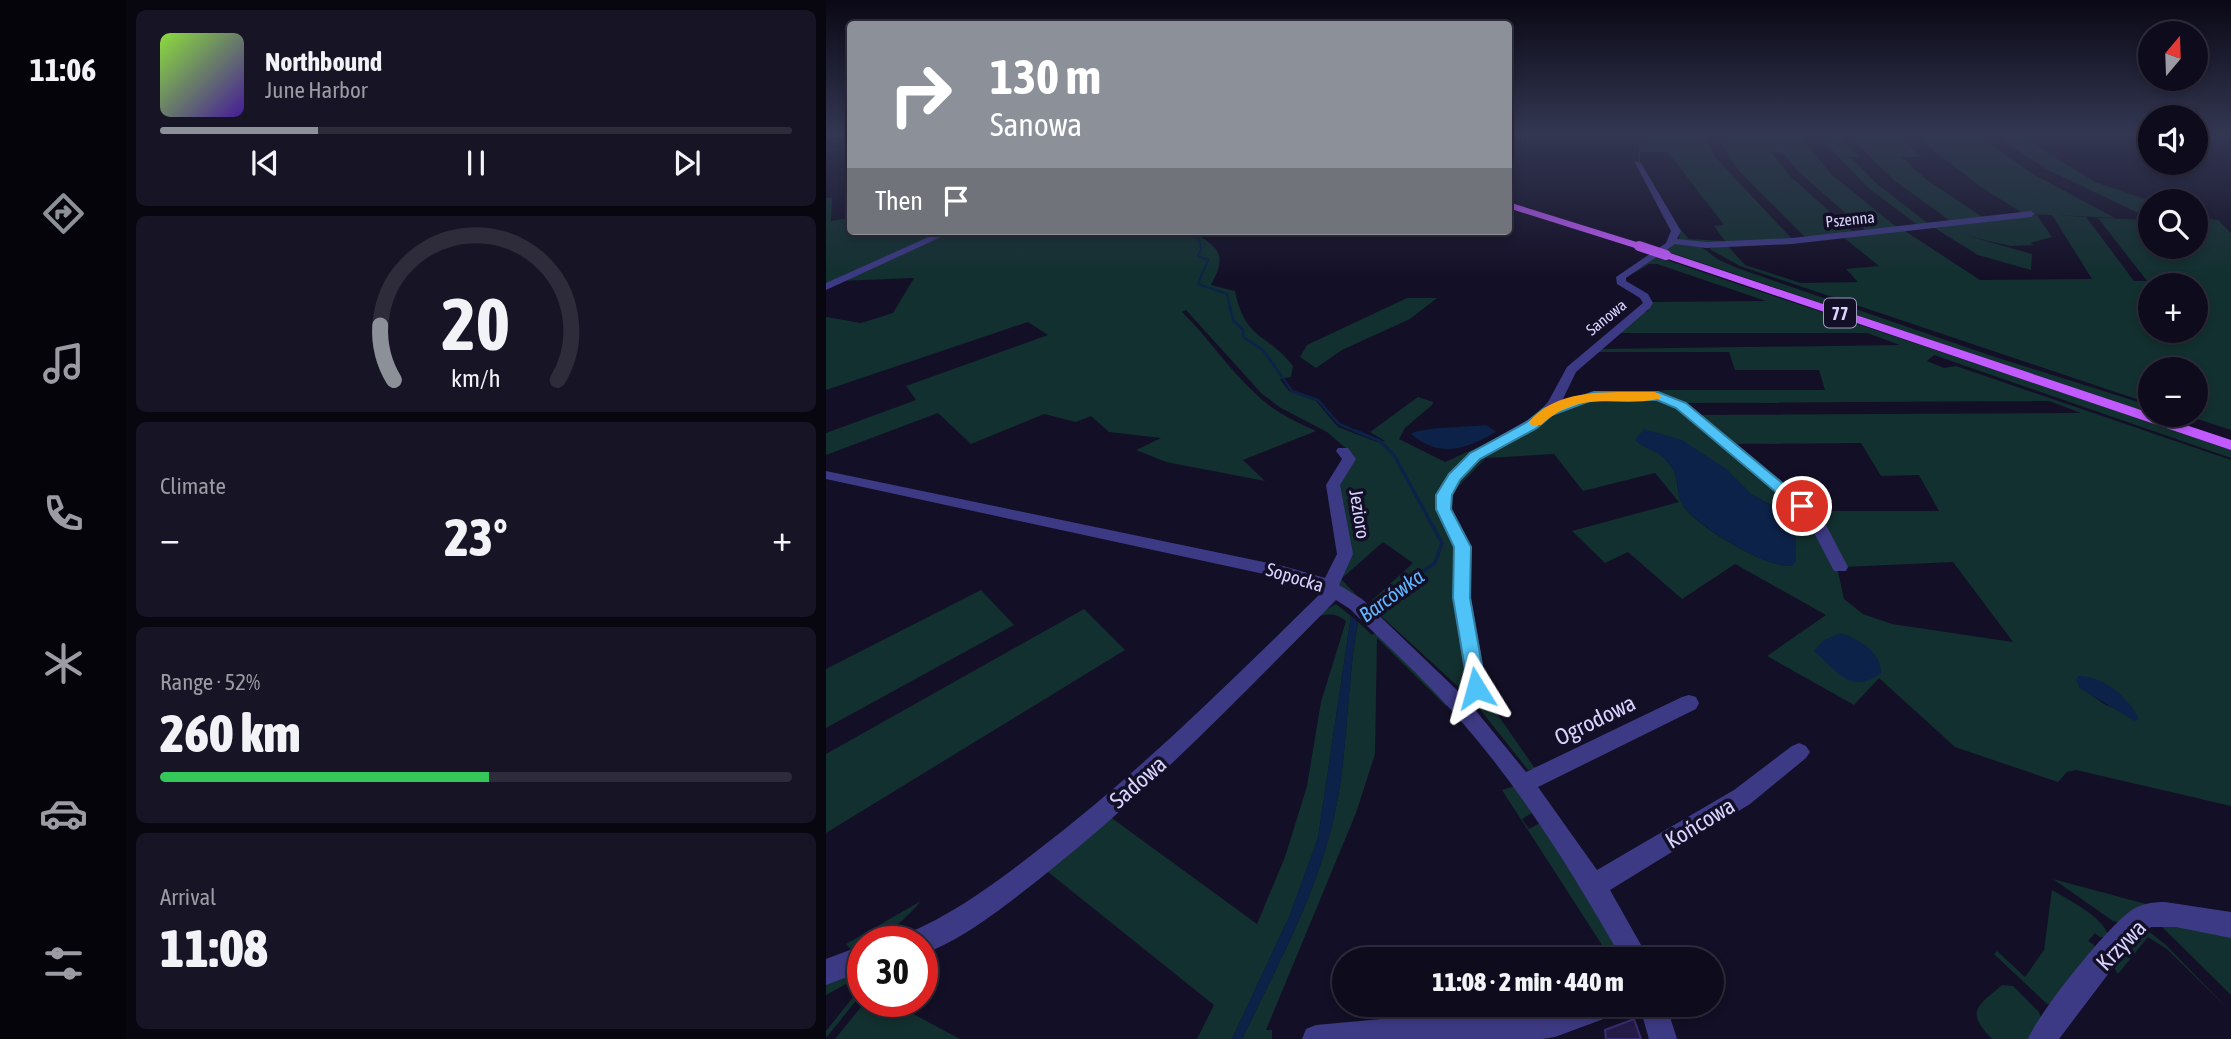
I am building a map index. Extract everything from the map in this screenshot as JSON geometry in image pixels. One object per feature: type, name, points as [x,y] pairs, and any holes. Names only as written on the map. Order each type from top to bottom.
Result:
[{"type":"main road","name":"77","points":[[1512,206],[1640,246],[2231,445]]},
{"type":"street","points":[[1648,181],[1675,227],[1673,241]]},
{"type":"street","name":"Pszenna","points":[[1673,241],[1706,245],[1792,241],[2031,215]]},
{"type":"street","points":[[826,287],[940,235]]},
{"type":"street","name":"Sanowa","points":[[1548,412],[1571,370],[1648,303],[1644,296],[1621,282],[1621,276],[1673,241]]},
{"type":"street","name":"Sanowa","points":[[1460,706],[1476,688],[1462,598],[1462,547],[1443,509],[1444,495],[1454,477],[1475,456],[1532,425],[1548,412],[1594,396],[1658,396],[1681,405],[1802,506],[1818,525],[1840,567]]},
{"type":"street","name":"Jezioro","points":[[1332,589],[1345,554],[1333,485],[1348,464],[1349,459],[1343,451]]},
{"type":"street","name":"Sopocka","points":[[826,475],[1283,572],[1332,589],[1356,604],[1460,706],[1523,784],[1594,886],[1629,947]]},
{"type":"street","name":"Sadowa","points":[[938,934],[1002,893],[1075,836],[1170,754],[1332,589]]},
{"type":"street","name":"Ogrodowa","points":[[1523,784],[1689,703]]},
{"type":"street","name":"Końcowa","points":[[1594,886],[1742,797],[1799,752]]},
{"type":"street","name":"Krzywa","points":[[2042,1039],[2124,934],[2144,916],[2165,915],[2231,925]]},
{"type":"street","points":[[826,972],[847,964]]},
{"type":"street","points":[[1316,1039],[1447,1027],[1532,1027],[1571,1017]]},
{"type":"street","points":[[1657,1017],[1663,1039]]},
{"type":"green space","points":[[1691,181],[1738,181],[1793,240],[1716,243],[1679,240],[1680,229],[1689,239],[1725,241],[1714,226],[1724,225]]},
{"type":"green space","points":[[1749,181],[1796,181],[1855,234],[1807,239]]},
{"type":"green space","points":[[1810,181],[1840,181],[1899,229],[1868,233]]},
{"type":"green space","points":[[1862,181],[1874,181],[1930,225],[1919,226]]},
{"type":"green space","points":[[1896,181],[1929,181],[1984,218],[1953,223]]},
{"type":"green space","points":[[1974,181],[2047,181],[2115,218],[2057,215],[2086,217],[2134,281],[2138,281],[2138,343],[2208,343],[2208,273],[2141,273],[2098,218],[2138,220],[2138,259],[2208,259],[2208,219],[2218,220],[2231,233],[2231,430],[2208,422],[2208,357],[2138,357],[2138,400],[1740,266],[1710,248],[1727,245],[1745,265],[1801,283],[1858,282],[1846,269],[1879,266],[1843,237],[2037,215],[2052,237],[2030,243],[2034,245],[2010,246],[1968,236],[2032,254],[2031,270],[1978,255],[1933,227],[1905,231],[1980,280],[2092,279],[2052,215],[2024,214]]},
{"type":"green space","points":[[2072,181],[2095,182],[2138,197],[2138,213]]},
{"type":"green space","points":[[832,197],[831,221],[847,218],[847,235],[939,235],[910,250],[942,235],[1199,235],[1213,246],[1219,257],[1220,263],[1211,285],[1235,291],[1239,307],[1251,328],[1284,355],[1293,366],[1291,377],[1280,379],[1289,391],[1316,401],[1338,427],[1377,442],[1385,441],[1370,432],[1418,397],[1433,402],[1432,405],[1405,428],[1399,439],[1445,462],[1514,431],[1540,413],[1535,421],[1462,465],[1449,479],[1440,495],[1439,507],[1457,539],[1460,551],[1458,587],[1469,688],[1464,692],[1368,604],[1413,563],[1383,542],[1341,579],[1362,601],[1338,586],[1337,582],[1348,554],[1336,489],[1352,464],[1349,451],[1327,432],[1281,408],[1262,394],[1186,310],[1182,312],[1256,394],[1277,411],[1316,431],[1243,460],[1265,481],[1166,462],[1136,450],[1161,438],[1109,432],[1091,416],[1076,422],[1044,414],[971,444],[938,413],[826,455],[826,433],[916,400],[906,386],[1048,335],[1028,322],[826,390],[826,317],[861,323],[893,313],[914,278],[839,281],[865,268],[826,285],[826,198]]},
{"type":"green space","points":[[1677,243],[1700,246],[1719,260],[1737,268],[1989,355],[2138,402],[2138,410],[1678,255],[1668,252],[1660,258],[2138,418],[2138,426],[1934,355],[1927,361],[1944,368],[1956,366],[2231,460],[2231,806],[2076,770],[2067,772],[2058,782],[1955,747],[1879,678],[1854,705],[1767,656],[1826,615],[1735,564],[1682,599],[1628,552],[1605,563],[1572,531],[1679,502],[1655,473],[1583,491],[1554,454],[1486,458],[1454,491],[1453,484],[1472,462],[1549,415],[1583,399],[1654,397],[1676,405],[1805,513],[1837,567],[1844,599],[1863,614],[1892,624],[2013,642],[1953,562],[1844,567],[1812,511],[1939,511],[1919,475],[1881,476],[1861,443],[1730,444],[1696,415],[2081,413],[2049,401],[1682,403],[1641,393],[1666,390],[1825,390],[1819,370],[1735,370],[1729,352],[1595,352],[1600,349],[1900,345],[1867,333],[1619,333],[1642,313],[1649,311],[1646,309],[1649,302],[1766,301],[1657,264],[1649,264],[1634,273],[1630,271]],"holes":[[[1660,454],[1726,469],[1752,495],[1790,515],[1792,566],[1766,561],[1750,554],[1692,516],[1681,500],[1673,469]],[[2078,686],[2118,692],[2139,719],[2104,704]]]},
{"type":"green space","points":[[1407,298],[1437,298],[1410,319],[1342,350],[1316,368],[1300,357],[1307,345]]},
{"type":"green space","points":[[2142,427],[2165,427],[2231,449],[2231,458]]},
{"type":"green space","points":[[981,590],[1014,625],[826,728],[826,669]]},
{"type":"green space","points":[[1336,604],[1351,616],[1318,838],[1290,915],[1232,1039],[1197,1039],[1214,1005],[1043,868],[1109,816],[1257,924],[1285,857],[1307,786],[1321,702],[1346,621],[1330,615],[1312,618]]},
{"type":"green space","points":[[1084,609],[1125,650],[826,833],[826,754]]},
{"type":"green space","points":[[1358,622],[1372,635],[1376,632],[1449,704],[1446,706],[1377,638],[1375,754],[1356,813],[1266,1030],[1272,1030],[1272,1039],[1242,1039],[1302,912],[1330,833],[1341,781]]},
{"type":"green space","points":[[1481,658],[1491,705],[1534,767],[1548,765],[1528,770],[1475,703]]},
{"type":"green space","points":[[1515,786],[1532,813],[1522,819],[1529,829],[1540,823],[1618,947],[1603,947],[1502,790]]},
{"type":"green space","points":[[2053,879],[2146,904],[2122,923],[2113,921]]},
{"type":"green space","points":[[2052,890],[2093,916],[2106,929],[2109,937],[2100,937],[2095,933],[2088,941],[2094,945],[2097,955],[2057,1005],[2047,1004],[1994,954],[1997,951],[2025,977],[2044,950]]},
{"type":"green space","points":[[921,901],[895,926],[877,926]]},
{"type":"green space","points":[[2157,922],[2231,930],[2231,995]]},
{"type":"green space","points":[[2143,927],[2166,945],[2231,1012],[2167,949],[2148,937],[2118,974],[2111,963]]},
{"type":"green space","points":[[847,972],[847,986],[826,995],[826,979]]},
{"type":"green space","points":[[2002,985],[2013,986],[2039,1012],[2043,1024],[2032,1039],[1992,1039],[1979,1022],[1977,1015],[1981,1004]]},
{"type":"green space","points":[[847,1005],[847,1012],[826,1038],[826,1031]]},
{"type":"green space","points":[[853,1017],[919,1017],[960,1039],[835,1039]]},
{"type":"water","points":[[1486,425],[1496,432],[1474,443],[1453,449],[1433,447],[1411,434],[1434,429]]},
{"type":"water","points":[[1644,429],[1682,440],[1726,469],[1752,495],[1790,515],[1796,525],[1796,561],[1792,566],[1767,561],[1751,554],[1693,517],[1682,503],[1671,467],[1663,457],[1635,440]]},
{"type":"water","points":[[1351,616],[1358,622],[1341,781],[1330,833],[1313,886],[1279,963],[1242,1039],[1232,1039],[1290,915],[1318,838]]},
{"type":"water","points":[[1841,633],[1868,647],[1878,659],[1881,673],[1861,682],[1853,681],[1837,673],[1814,651],[1824,640]]},
{"type":"water","points":[[2078,676],[2097,680],[2114,689],[2139,719],[2135,721],[2081,689],[2076,680]]},
{"type":"building","points":[[1634,1019],[1641,1039],[1606,1039],[1605,1030]]},
{"type":"waterway","name":"Barcówka","points":[[1182,235],[1198,237],[1201,249],[1198,256],[1208,260],[1198,284],[1227,294],[1230,309]]},
{"type":"waterway","name":"Barcówka","points":[[1230,307],[1233,320],[1243,330],[1243,337],[1263,350],[1292,391],[1318,400],[1339,424],[1360,433]]},
{"type":"waterway","name":"Barcówka","points":[[1356,431],[1380,441],[1394,455],[1442,543],[1435,563],[1397,590]]},
{"type":"waterway","name":"Barcówka","points":[[1368,610],[1400,588]]},
{"type":"slow traffic","points":[[1536,422],[1548,412],[1586,397],[1655,396]]},
{"type":"route","points":[[1476,688],[1462,598],[1462,547],[1443,509],[1444,495],[1454,477],[1475,456],[1532,425],[1548,412],[1594,396],[1658,396],[1668,399],[1681,405],[1802,506]]}]
